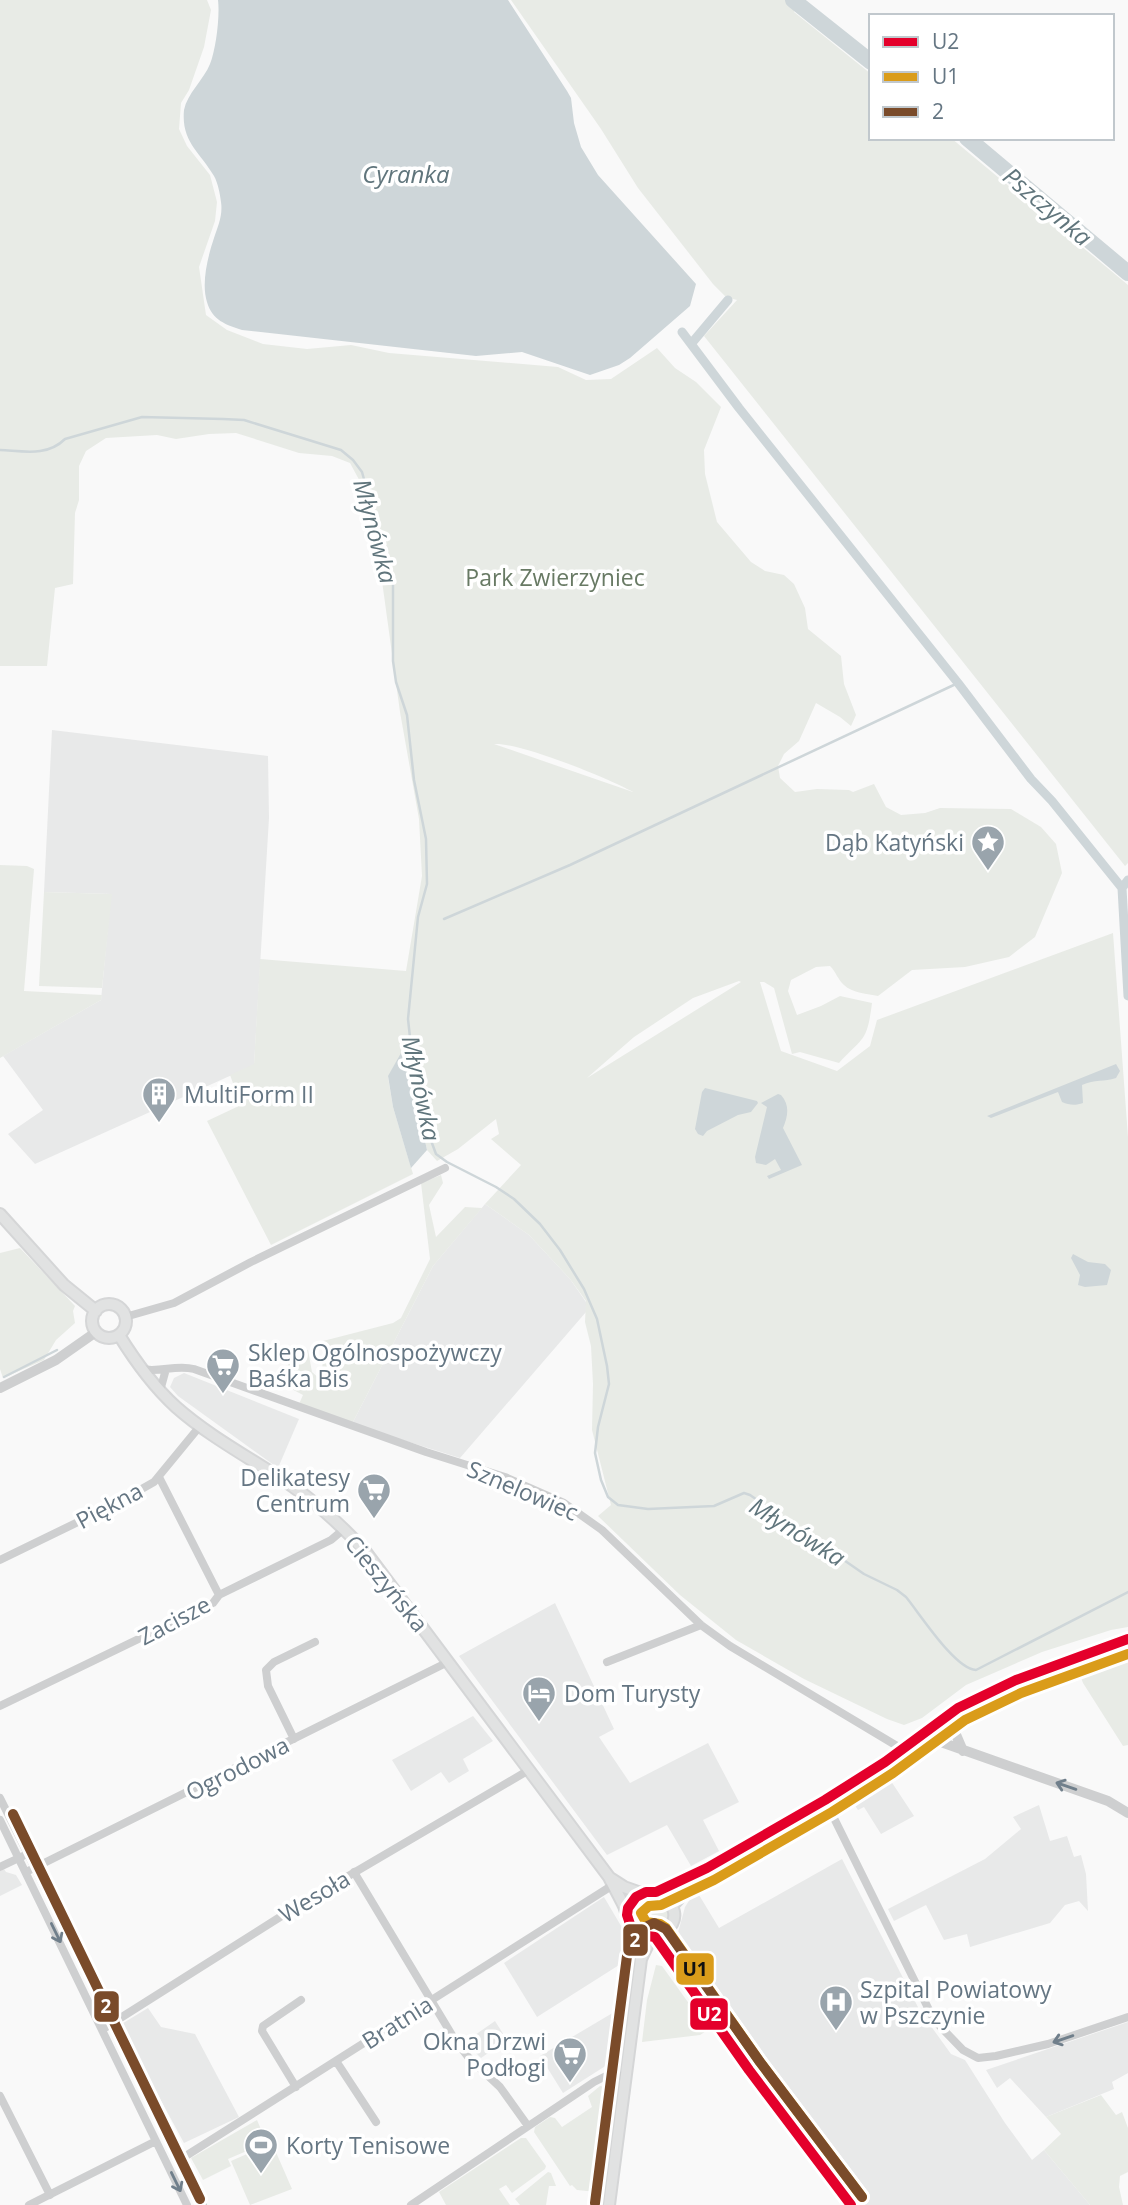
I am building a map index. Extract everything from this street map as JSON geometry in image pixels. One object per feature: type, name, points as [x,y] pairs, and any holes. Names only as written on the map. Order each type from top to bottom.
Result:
[{"type":"main road","points":[[0,1214],[64,1285],[96,1311]]},
{"type":"main road","points":[[112,1305],[122,1311],[125,1317],[125,1328],[119,1335],[106,1338],[96,1332],[92,1321],[96,1311],[103,1306],[112,1305]]},
{"type":"main road","name":"Cieszyńska","points":[[119,1335],[160,1391],[200,1426],[292,1486],[344,1529],[374,1562],[611,1881],[627,1915]]},
{"type":"main road","points":[[608,2205],[641,1959],[635,1931],[627,1915],[631,1902],[641,1893],[656,1892],[707,1868],[861,1779],[958,1708],[1016,1680],[1128,1639]]},
{"type":"main road","points":[[672,1906],[707,1868]]},
{"type":"main road","name":"Cieszyńska","points":[[611,1881],[641,1893]]},
{"type":"main road","points":[[641,1959],[653,1937],[668,1930],[673,1918],[672,1906],[663,1895],[656,1892]]},
{"type":"main road","points":[[635,1931],[653,1937]]},
{"type":"street","points":[[125,1317],[174,1303],[251,1262],[445,1168]]},
{"type":"street","points":[[0,1388],[56,1360],[96,1332]]},
{"type":"street","name":"Sznelowiec","points":[[142,1369],[178,1366],[195,1370],[426,1452],[505,1477],[542,1493],[587,1517],[603,1530],[701,1625],[730,1646],[902,1749]]},
{"type":"street","points":[[160,1391],[166,1369]]},
{"type":"street","name":"Piękna","points":[[0,1560],[117,1503],[159,1477],[200,1426]]},
{"type":"street","points":[[159,1477],[219,1595]]},
{"type":"street","name":"Zacisze","points":[[0,1706],[213,1603],[219,1595],[331,1539],[344,1529]]},
{"type":"street","points":[[607,1662],[701,1625]]},
{"type":"street","points":[[294,1739],[268,1686],[266,1670],[274,1662],[315,1642]]},
{"type":"street","name":"Ogrodowa","points":[[30,1870],[448,1662]]},
{"type":"street","points":[[958,1708],[954,1730],[964,1752]]},
{"type":"street","points":[[921,1735],[1108,1801],[1128,1813]]},
{"type":"street","name":"Wesoła","points":[[103,2029],[206,1962],[354,1872],[529,1770]]},
{"type":"street","points":[[0,1798],[23,1856],[113,2024],[203,2205]]},
{"type":"street","points":[[825,1800],[885,1925],[938,2026],[963,2050],[978,2058],[996,2056],[1048,2044],[1128,2017]]},
{"type":"street","points":[[0,1820],[23,1856]]},
{"type":"street","points":[[0,1867],[23,1856]]},
{"type":"street","points":[[30,1870],[187,2205]]},
{"type":"street","points":[[354,1872],[461,2049],[500,2087],[528,2126]]},
{"type":"street","name":"Bratnia","points":[[181,2159],[431,2001],[611,1881]]},
{"type":"street","points":[[668,1930],[668,1954]]},
{"type":"street","points":[[653,1937],[851,2205]]},
{"type":"street","points":[[296,2087],[262,2031],[263,2026],[300,2000]]},
{"type":"street","points":[[336,2061],[376,2122]]},
{"type":"street","points":[[411,2205],[594,2082],[608,2076],[626,2076]]},
{"type":"street","points":[[0,2096],[50,2195]]},
{"type":"street","points":[[29,2205],[156,2141]]},
{"type":"shaded area","name":"MultiForm II","points":[[52,730],[268,756],[269,818],[254,1065],[35,1164],[8,1134],[43,1110],[3,1056],[101,1000],[111,894],[44,892]]},
{"type":"shaded area","points":[[485,1204],[529,1235],[570,1279],[586,1302],[586,1312],[460,1458],[352,1424],[433,1266]]},
{"type":"shaded area","points":[[184,1373],[299,1419],[278,1468],[178,1396],[170,1387],[174,1378]]},
{"type":"shaded area","points":[[555,1603],[614,1729],[599,1737],[630,1783],[708,1743],[739,1802],[703,1820],[719,1851],[691,1866],[667,1825],[607,1855],[459,1656]]},
{"type":"shaded area","points":[[473,1716],[493,1741],[463,1759],[469,1771],[449,1783],[441,1772],[411,1791],[392,1760]]},
{"type":"shaded area","points":[[885,1772],[914,1816],[881,1834],[864,1807],[858,1810],[848,1795]]},
{"type":"shaded area","points":[[1039,1805],[1050,1841],[1067,1836],[1074,1857],[1081,1855],[1086,1874],[1088,1911],[1079,1901],[1065,1905],[1050,1923],[970,1947],[967,1934],[944,1940],[926,1905],[894,1921],[888,1909],[985,1859],[1021,1829],[1013,1817]]},
{"type":"shaded area","name":"Szpital Powiatowy w Pszczynie","points":[[842,1859],[920,2011],[951,2054],[965,2060],[1032,2160],[1044,2150],[1090,2205],[863,2205],[705,1989],[707,1988],[699,1975],[693,1967],[691,1969],[676,1948],[679,1946],[676,1940],[685,1907],[696,1890],[719,1928]]},
{"type":"shaded area","points":[[4,1869],[16,1875],[22,1885],[0,1896],[0,1871]]},
{"type":"shaded area","points":[[604,1897],[627,1936],[627,1960],[537,2017],[504,1963]]},
{"type":"shaded area","points":[[148,2008],[161,2027],[195,2034],[239,2117],[184,2143],[120,2025]]},
{"type":"shaded area","points":[[621,2008],[615,2055],[607,2065],[563,2093],[540,2056]]},
{"type":"shaded area","points":[[495,2021],[507,2040],[481,2058],[465,2042]]},
{"type":"shaded area","points":[[1128,2022],[1128,2073],[1112,2082],[1114,2089],[1046,2117],[1010,2078],[997,2088],[986,2070]]},
{"type":"green space","name":"Park Zwierzyniec","points":[[0,0],[207,0],[211,10],[204,47],[189,90],[181,103],[179,129],[187,146],[210,175],[217,202],[215,221],[199,267],[206,315],[227,330],[263,344],[307,349],[351,345],[389,353],[558,367],[586,380],[611,379],[657,348],[675,368],[696,382],[721,407],[704,450],[705,474],[717,522],[751,562],[765,571],[784,575],[794,584],[805,608],[808,629],[841,656],[844,684],[856,715],[851,726],[816,703],[799,741],[784,754],[778,766],[780,778],[795,792],[817,789],[853,792],[874,784],[886,807],[901,815],[925,813],[940,808],[1011,809],[1041,827],[1056,844],[1062,873],[1035,937],[1009,957],[965,967],[912,970],[878,996],[847,988],[830,966],[816,967],[791,980],[788,991],[797,1015],[840,996],[872,1003],[863,1038],[839,1063],[800,1052],[792,1054],[774,988],[760,982],[781,1051],[837,1071],[870,1046],[877,1020],[1113,933],[1128,1137],[1128,1627],[1042,1652],[966,1685],[922,1718],[904,1725],[804,1679],[736,1640],[680,1595],[598,1516],[611,1505],[592,1430],[593,1384],[591,1346],[585,1322],[586,1301],[570,1279],[529,1235],[485,1204],[521,1165],[491,1139],[499,1134],[496,1119],[458,1149],[437,1161],[427,1150],[411,1076],[401,1054],[388,1077],[393,1107],[413,1174],[271,1245],[207,1121],[241,1105],[230,1075],[254,1064],[260,959],[406,971],[422,876],[419,819],[400,712],[375,530],[363,487],[350,463],[332,456],[299,453],[236,433],[176,439],[157,435],[106,438],[86,451],[79,466],[73,584],[55,588],[47,666],[0,666]],"holes":[[[494,744],[542,755],[585,770],[633,792]],[[741,982],[587,1078],[634,1037],[693,998]]]},
{"type":"green space","points":[[511,0],[797,0],[794,12],[869,72],[869,140],[953,140],[1128,285],[1128,863],[1125,866],[704,336],[737,300],[726,297],[713,284],[638,188],[601,129]]},
{"type":"green space","points":[[0,865],[27,866],[34,869],[24,991],[102,995],[101,1000],[0,1058]]},
{"type":"green space","points":[[44,892],[112,894],[102,988],[39,986]]},
{"type":"green space","points":[[441,1175],[443,1183],[429,1205],[436,1237],[465,1207],[482,1208],[433,1266],[352,1424],[299,1404],[303,1395],[284,1385],[291,1348],[308,1350],[312,1372],[322,1381],[323,1341],[393,1323],[401,1318],[430,1259],[421,1183]]},
{"type":"green space","points":[[20,1248],[75,1306],[75,1323],[56,1340],[44,1360],[3,1378],[0,1369],[0,1253]]},
{"type":"green space","points":[[1128,1647],[1128,1745],[1123,1746],[1083,1683],[1076,1664]]},
{"type":"green space","points":[[651,1897],[663,1903],[669,1915],[663,1927],[651,1933],[639,1927],[633,1915],[639,1903]]},
{"type":"green space","points":[[656,1965],[662,1966],[708,2030],[700,2035],[642,2042],[647,2000]]},
{"type":"green space","points":[[600,2086],[609,2088],[612,2093],[597,2192],[577,2190],[570,2186],[534,2132],[535,2127],[550,2117],[555,2118],[562,2127],[592,2107],[588,2096]]},
{"type":"green space","points":[[1101,2095],[1116,2115],[1122,2112],[1128,2128],[1128,2172],[1120,2176],[1119,2187],[1123,2205],[1090,2205],[1044,2150],[1061,2134],[1046,2117]]},
{"type":"green space","points":[[257,2120],[263,2134],[261,2145],[228,2159],[231,2166],[203,2180],[191,2158]]},
{"type":"green space","points":[[521,2138],[526,2138],[546,2166],[512,2193],[506,2185],[499,2189],[510,2205],[446,2205],[439,2192]]},
{"type":"green space","name":"Korty Tenisowe","points":[[272,2143],[292,2189],[250,2205],[231,2161]]},
{"type":"green space","points":[[548,2172],[551,2173],[556,2186],[549,2186],[546,2205],[520,2205],[515,2199]]},
{"type":"water","name":"Cyranka","points":[[218,0],[508,0],[571,98],[581,147],[598,175],[696,284],[690,306],[630,358],[619,365],[590,375],[522,352],[476,356],[242,330],[220,321],[209,308],[205,295],[205,278],[221,216],[220,196],[214,176],[188,139],[184,121],[186,104],[212,58],[218,23]]},
{"type":"water","points":[[401,1053],[411,1076],[427,1150],[411,1168],[393,1107],[388,1076]]},
{"type":"water","points":[[1116,1064],[1120,1071],[1116,1078],[1082,1085],[1083,1103],[1072,1105],[1062,1102],[1058,1092],[991,1118],[987,1116]]},
{"type":"water","points":[[705,1088],[758,1103],[751,1112],[738,1115],[707,1131],[703,1136],[695,1129]]},
{"type":"water","points":[[778,1094],[787,1107],[783,1128],[802,1165],[769,1179],[767,1176],[781,1170],[775,1159],[766,1165],[756,1163],[755,1157],[767,1107],[761,1103]]},
{"type":"water","points":[[1073,1254],[1088,1262],[1105,1264],[1111,1270],[1107,1285],[1078,1285],[1080,1275],[1071,1258]]},
{"type":"waterway","name":"Pszczynka","points":[[793,0],[869,60]]},
{"type":"waterway","name":"Pszczynka","points":[[969,140],[1128,273]]},
{"type":"waterway","points":[[691,344],[728,300]]},
{"type":"waterway","points":[[682,332],[1031,779],[1122,888],[1128,996]]},
{"type":"waterway","name":"Młynówka","points":[[0,450],[43,451],[65,439],[142,417],[244,420],[341,450],[362,472],[393,582],[393,661],[396,682],[407,715],[414,780],[426,839],[427,884],[418,917],[408,1019],[414,1074],[426,1127],[436,1154],[514,1199],[540,1224],[584,1289],[597,1319],[607,1366],[609,1384],[598,1427],[595,1453],[608,1497],[618,1505],[648,1509],[714,1506],[744,1493],[750,1495],[864,1574],[897,1590],[906,1597],[948,1651],[958,1661],[976,1670],[1128,1592]]},
{"type":"waterway","points":[[444,919],[570,865],[958,683]]},
{"type":"waterway","points":[[1122,888],[1128,880]]},
{"type":"waterway","points":[[4,1377],[57,1350]]},
{"type":"transit line","name":"U2","points":[[851,2205],[749,2070],[655,1937],[640,1935],[631,1927],[628,1908],[636,1897],[646,1892],[656,1892],[707,1868],[825,1800],[885,1762],[958,1708],[1016,1680],[1128,1639]]},
{"type":"transit line","name":"U1","points":[[862,2197],[760,2062],[666,1928],[660,1924],[646,1922],[641,1913],[649,1906],[661,1905],[714,1880],[832,1812],[893,1773],[965,1720],[1021,1693],[1128,1654]]},
{"type":"transit line","name":"2","points":[[13,1814],[200,2199]]},
{"type":"transit line","name":"2","points":[[595,2203],[627,1956],[641,1929],[654,1923],[666,1929],[760,2062],[862,2197]]},
{"type":"place","name":"Dąb Katyński","points":[[988,872]]},
{"type":"place","name":"MultiForm II","points":[[159,1124]]},
{"type":"place","name":"Sklep Ogólnospożywczy Baśka Bis","points":[[223,1395]]},
{"type":"place","name":"Delikatesy Centrum","points":[[374,1520]]},
{"type":"place","name":"Dom Turysty","points":[[539,1723]]},
{"type":"place","name":"Szpital Powiatowy w Pszczynie","points":[[836,2032]]},
{"type":"place","name":"Okna Drzwi Podłogi","points":[[570,2084]]},
{"type":"place","name":"Korty Tenisowe","points":[[261,2175]]}]
